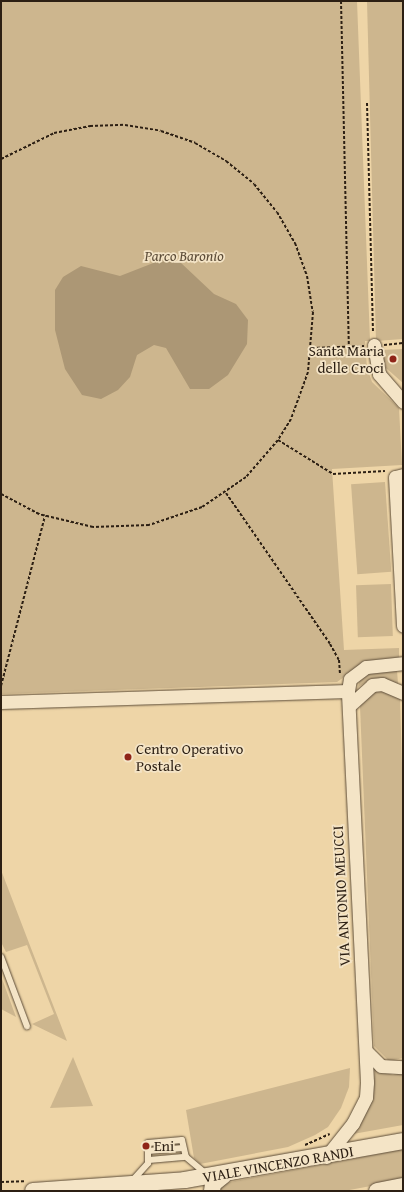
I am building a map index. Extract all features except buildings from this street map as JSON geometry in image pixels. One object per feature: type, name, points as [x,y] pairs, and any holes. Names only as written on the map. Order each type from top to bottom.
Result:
[{"type":"street","points":[[374,345],[379,374],[403,402]]},
{"type":"street","points":[[403,476],[395,477],[403,626]]},
{"type":"street","name":"VIA ANTONIO MEUCCI","points":[[326,1156],[353,1123],[366,1097],[366,1051],[348,706],[344,686],[350,679],[366,667],[403,663]]},
{"type":"street","points":[[348,706],[372,685],[382,684],[403,693]]},
{"type":"street","points":[[1,702],[344,686]]},
{"type":"street","points":[[366,1051],[381,1066],[403,1067]]},
{"type":"street","name":"VIALE VINCENZO RANDI","points":[[33,1191],[128,1184],[191,1186],[326,1156],[403,1141]]},
{"type":"street","points":[[377,1191],[403,1186]]},
{"type":"lane","points":[[1,957],[27,1026]]},
{"type":"lane","points":[[149,1160],[148,1143],[182,1140],[186,1157],[216,1181]]},
{"type":"lane","points":[[128,1184],[149,1160],[186,1157]]},
{"type":"path","points":[[341,1],[349,346]]},
{"type":"path","points":[[367,103],[374,345]]},
{"type":"path","points":[[1,159],[54,133],[90,126],[126,125],[161,131],[188,141],[226,161],[268,200],[295,243],[307,276],[312,312],[312,348],[301,396],[278,440],[246,477],[226,493],[176,518],[149,524],[93,527],[45,516],[1,494]]},
{"type":"path","points":[[312,348],[403,343]]},
{"type":"path","points":[[278,440],[333,474],[388,471]]},
{"type":"path","points":[[226,493],[330,644],[339,660],[344,686]]},
{"type":"path","points":[[1,686],[45,516]]},
{"type":"green space","name":"Parco Baronio","points":[[1,1],[357,1],[370,341],[365,341],[367,368],[372,382],[399,408],[402,465],[332,469],[344,650],[399,648],[399,659],[362,664],[337,682],[1,694]]},
{"type":"green space","points":[[367,1],[403,1],[403,339],[376,341]]},
{"type":"green space","name":"Santa Maria delle Croci","points":[[403,349],[403,383],[386,368],[381,350]]},
{"type":"green space","points":[[385,482],[391,572],[357,574],[351,484]]},
{"type":"green space","points":[[391,584],[393,636],[358,637],[356,585]]},
{"type":"green space","points":[[382,669],[397,670],[398,684],[384,678],[371,679],[358,687],[361,675]]},
{"type":"green space","points":[[388,691],[400,699],[403,801],[403,1058],[389,1061],[374,1046],[360,706],[362,700],[373,692]]},
{"type":"green space","points":[[1,870],[67,1041],[32,1024],[54,1014],[27,945],[6,952],[1,942]]},
{"type":"green space","points":[[1,976],[16,1017],[1,1009]]},
{"type":"green space","points":[[73,1057],[93,1106],[50,1108]]},
{"type":"green space","points":[[350,1068],[349,1087],[341,1108],[328,1127],[315,1135],[288,1147],[200,1164],[194,1158],[186,1110]]},
{"type":"green space","points":[[375,1070],[393,1075],[403,1073],[403,1125],[353,1134],[371,1104]]},
{"type":"green space","points":[[403,1149],[403,1180],[344,1191],[218,1191],[225,1183]]},
{"type":"shaded area","points":[[161,260],[180,262],[214,294],[236,304],[248,320],[247,344],[228,375],[209,389],[190,389],[166,348],[154,345],[137,355],[130,377],[118,390],[101,399],[82,395],[65,369],[55,330],[55,290],[63,277],[81,266],[120,276]]},
{"type":"place","name":"Santa Maria delle Croci","points":[[393,359]]},
{"type":"place","name":"Centro Operativo Postale","points":[[128,757]]},
{"type":"place","name":"Eni","points":[[146,1146]]}]
